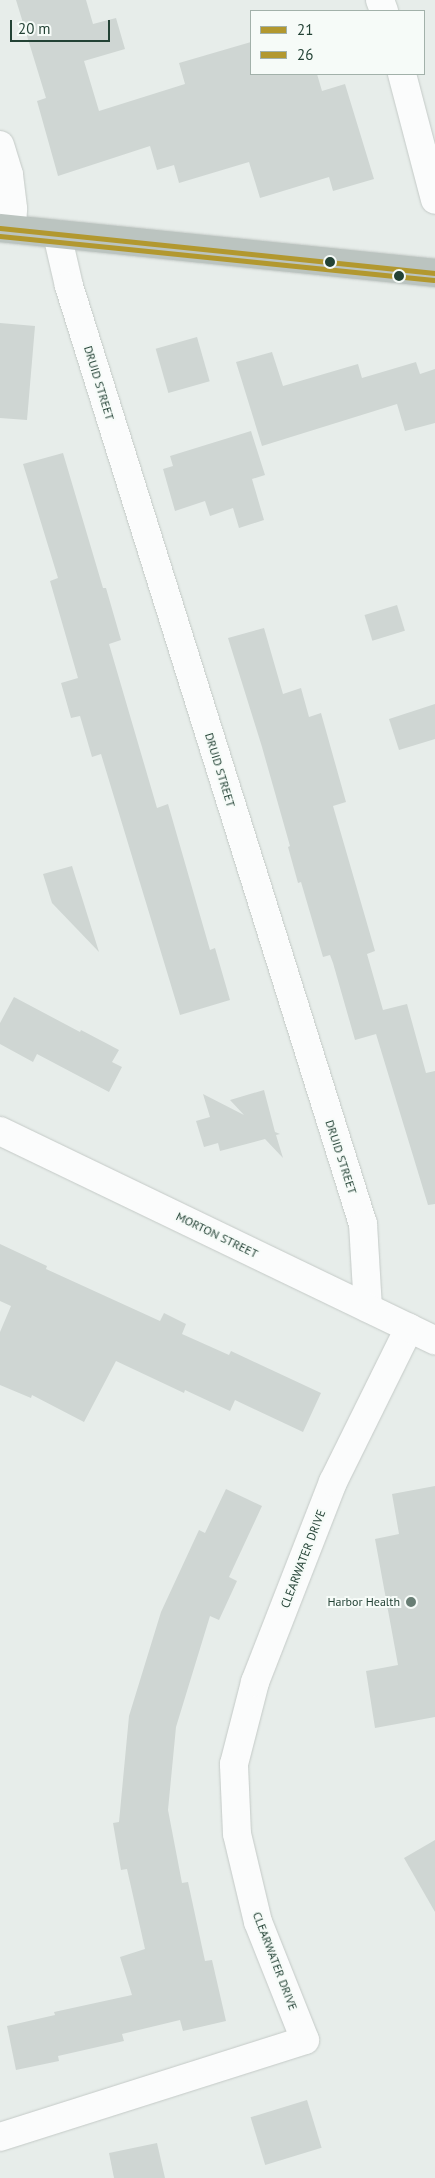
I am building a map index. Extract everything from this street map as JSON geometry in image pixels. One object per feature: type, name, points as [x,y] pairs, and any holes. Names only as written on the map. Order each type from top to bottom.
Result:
[{"type":"highway","points":[[6,229],[435,273]]},
{"type":"street","points":[[402,75],[435,200]]},
{"type":"street","points":[[0,145],[9,175],[13,209],[6,229]]},
{"type":"street","name":"DRUID STREET","points":[[57,234],[75,305],[363,1224],[368,1308]]},
{"type":"street","name":"MORTON STREET","points":[[0,1130],[435,1340]]},
{"type":"street","name":"CLEARWATER DRIVE","points":[[0,2137],[305,2040],[258,1922],[237,1834],[234,1764],[255,1682],[333,1482],[408,1328]]},
{"type":"building","points":[[16,0],[86,0],[93,24],[116,18],[125,49],[84,61],[99,111],[185,84],[179,63],[250,42],[250,75],[317,75],[322,91],[345,84],[374,179],[333,191],[329,177],[260,198],[249,162],[179,183],[174,165],[157,170],[150,146],[58,176],[37,101],[46,98]]},
{"type":"building","points":[[0,323],[35,326],[27,420],[0,418]]},
{"type":"building","points":[[197,337],[210,381],[168,393],[156,349]]},
{"type":"building","points":[[272,352],[283,386],[358,364],[362,378],[416,362],[420,374],[435,369],[435,423],[405,431],[397,404],[262,446],[236,362]]},
{"type":"building","points":[[251,431],[265,475],[252,479],[264,520],[239,528],[233,508],[210,516],[205,501],[175,511],[163,469],[173,466],[170,456]]},
{"type":"building","points":[[63,453],[103,588],[106,588],[121,640],[109,644],[157,808],[168,804],[210,950],[215,948],[230,1000],[180,1015],[101,754],[92,757],[80,716],[71,718],[61,683],[78,678],[50,581],[58,578],[23,464]]},
{"type":"building","points":[[397,605],[405,631],[372,641],[364,615]]},
{"type":"building","points":[[264,628],[283,694],[301,688],[309,717],[321,713],[346,802],[333,806],[375,951],[367,954],[383,1010],[407,1004],[426,1073],[435,1071],[435,1204],[428,1205],[376,1034],[355,1040],[333,963],[330,955],[323,957],[301,882],[298,883],[288,847],[290,846],[262,747],[228,638]]},
{"type":"building","points":[[435,704],[435,739],[399,750],[389,719]]},
{"type":"building","points":[[72,866],[99,952],[52,903],[43,874]]},
{"type":"building","points":[[14,997],[80,1032],[81,1030],[119,1050],[112,1062],[122,1067],[109,1092],[37,1054],[33,1062],[0,1044],[0,1023]]},
{"type":"building","points":[[264,1090],[275,1132],[280,1134],[276,1135],[283,1158],[265,1139],[220,1151],[218,1143],[204,1147],[196,1121],[210,1117],[203,1094],[244,1115],[230,1100]]},
{"type":"building","points":[[0,1244],[47,1266],[46,1269],[160,1321],[164,1313],[186,1324],[182,1334],[229,1355],[231,1351],[321,1393],[303,1432],[235,1400],[230,1411],[185,1390],[184,1393],[116,1361],[84,1422],[32,1395],[31,1398],[0,1385],[0,1332],[11,1306],[0,1301]]},
{"type":"building","name":"Harbor Health","points":[[435,1486],[435,1717],[375,1728],[366,1671],[398,1665],[375,1539],[399,1534],[392,1494]]},
{"type":"building","points":[[226,1489],[262,1506],[229,1577],[237,1581],[219,1620],[210,1616],[176,1727],[168,1810],[182,1883],[188,1882],[205,1961],[212,1960],[226,2021],[183,2031],[180,2020],[122,2034],[124,2041],[58,2056],[59,2061],[16,2070],[7,2026],[55,2015],[54,2012],[132,1995],[120,1957],[145,1949],[127,1869],[121,1870],[113,1823],[119,1822],[129,1716],[161,1612],[199,1530],[205,1533]]},
{"type":"building","points":[[435,1840],[435,1912],[404,1858]]},
{"type":"building","points":[[307,2100],[322,2148],[265,2165],[251,2117]]},
{"type":"building","points":[[157,2143],[165,2178],[114,2178],[109,2153]]},
{"type":"transit line","name":"21","points":[[0,228],[435,273]]},
{"type":"transit line","name":"26","points":[[0,236],[434,280]]},
{"type":"place","name":"Harbor Health","points":[[411,1602]]}]
